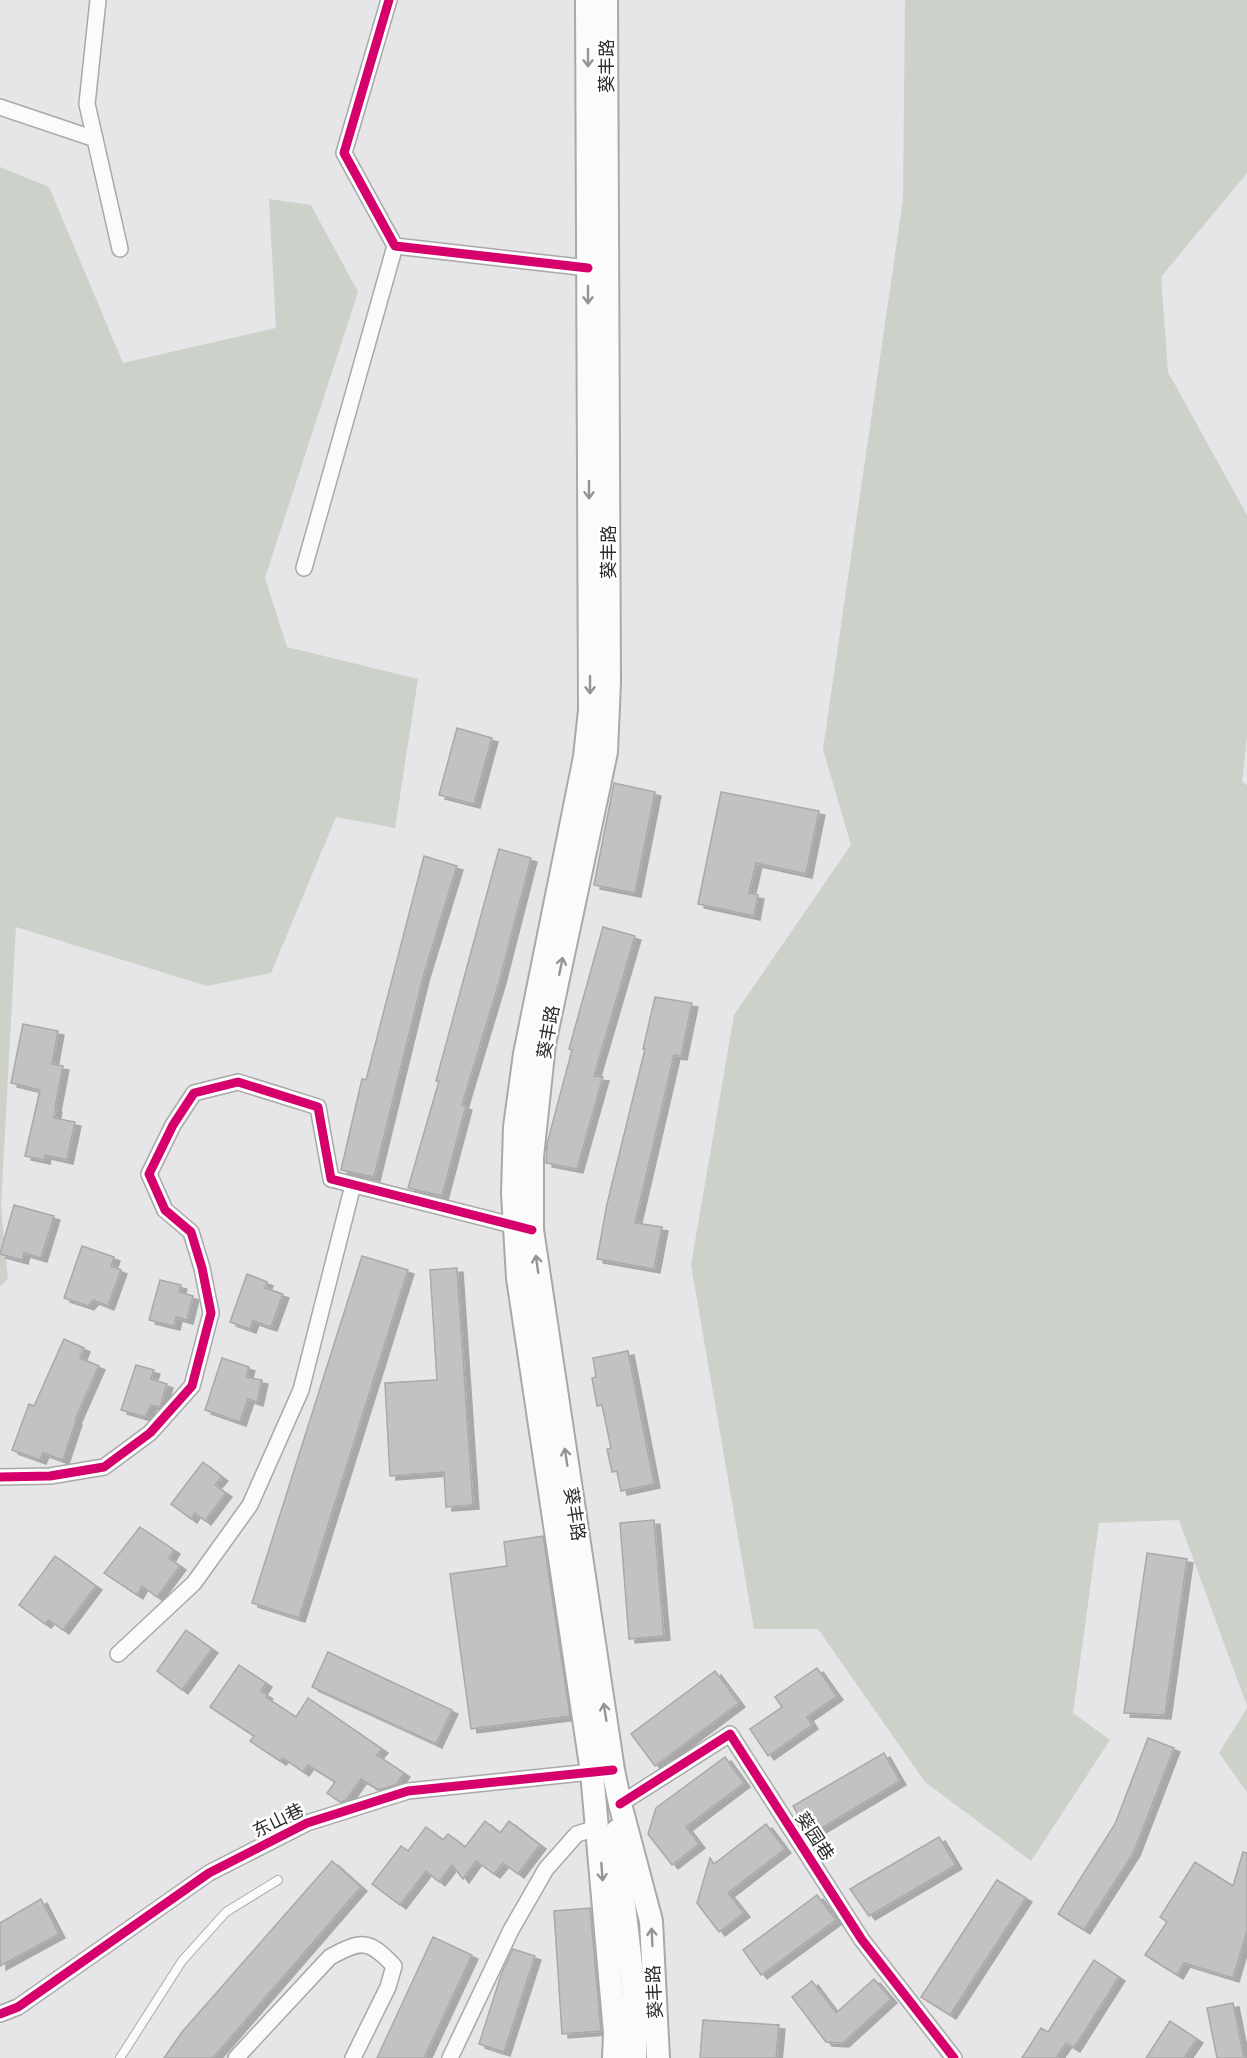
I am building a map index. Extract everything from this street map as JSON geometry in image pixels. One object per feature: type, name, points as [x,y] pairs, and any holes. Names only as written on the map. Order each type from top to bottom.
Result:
[{"type":"main road","name":"葵丰路","points":[[587,0],[590,710],[585,757],[523,1064],[514,1127],[513,1193],[524,1228],[603,1771],[598,1827],[615,2032],[614,2058]]},
{"type":"main road","name":"葵丰路","points":[[524,1228],[544,1044],[606,752],[609,682],[606,0]]},
{"type":"main road","name":"葵丰路","points":[[603,1771],[620,1804],[651,1921],[658,2058]]},
{"type":"main road","points":[[603,1771],[618,1856],[629,1945],[636,2028],[635,2058]]},
{"type":"street","points":[[98,0],[87,104],[120,249]]},
{"type":"street","points":[[304,568],[396,246],[344,153],[388,0]]},
{"type":"street","points":[[0,107],[95,139]]},
{"type":"street","points":[[396,246],[588,268]]},
{"type":"street","points":[[0,1477],[50,1476],[104,1467],[150,1433],[192,1386],[211,1313],[202,1268],[191,1232],[165,1210],[149,1173],[173,1125],[194,1094],[238,1082],[318,1107],[331,1179],[524,1228]]},
{"type":"street","points":[[118,1654],[194,1583],[250,1505],[301,1390],[353,1185]]},
{"type":"street","name":"葵园巷","points":[[620,1804],[730,1734],[862,1940],[954,2058]]},
{"type":"street","name":"东山巷","points":[[0,2014],[18,2007],[209,1873],[307,1823],[408,1791],[603,1771]]},
{"type":"street","points":[[450,2058],[511,1930],[546,1869],[577,1834],[598,1827]]},
{"type":"street","points":[[236,2058],[330,1957],[349,1946],[363,1944],[380,1951],[394,1966],[388,1987],[353,2058]]},
{"type":"lane","points":[[120,2058],[182,1960],[226,1912],[279,1880]]},
{"type":"shaded area","points":[[905,0],[1247,0],[1247,173],[1161,277],[1168,372],[1247,515],[1247,736],[1242,782],[1247,785],[1247,1706],[1179,1520],[1099,1523],[1073,1713],[1110,1740],[1031,1861],[925,1782],[818,1629],[754,1629],[691,1265],[734,1015],[851,845],[823,749],[903,200]]},
{"type":"shaded area","points":[[0,167],[49,187],[123,363],[276,328],[269,199],[311,205],[358,292],[265,578],[287,647],[418,679],[395,828],[336,817],[271,973],[207,986],[16,927],[1,1207],[8,1279],[0,1286]]},
{"type":"shaded area","points":[[1247,1708],[1247,1792],[1219,1753]]},
{"type":"building","points":[[457,728],[492,738],[474,804],[439,795]]},
{"type":"building","points":[[614,783],[655,792],[635,893],[594,885]]},
{"type":"building","points":[[721,792],[819,811],[806,874],[756,863],[749,893],[758,895],[754,916],[698,904]]},
{"type":"building","points":[[499,849],[531,858],[500,979],[462,1105],[466,1106],[442,1196],[408,1188],[439,1081],[436,1081]]},
{"type":"building","points":[[424,856],[457,866],[423,977],[374,1177],[341,1170],[362,1079],[366,1080]]},
{"type":"building","points":[[603,927],[635,936],[594,1076],[603,1077],[577,1169],[546,1163],[547,1144],[572,1050],[569,1049]]},
{"type":"building","points":[[655,997],[692,1003],[681,1056],[674,1055],[635,1223],[662,1227],[654,1269],[597,1259],[607,1204],[645,1049],[643,1049]]},
{"type":"building","points":[[23,1024],[58,1031],[52,1064],[63,1066],[54,1118],[75,1122],[67,1160],[45,1155],[44,1160],[25,1156],[40,1090],[11,1083]]},
{"type":"building","points":[[14,1205],[54,1216],[41,1258],[24,1253],[22,1260],[0,1254]]},
{"type":"building","points":[[82,1246],[114,1257],[111,1266],[121,1270],[108,1306],[93,1300],[88,1306],[64,1298]]},
{"type":"building","points":[[362,1256],[408,1270],[299,1618],[252,1603]]},
{"type":"building","points":[[457,1268],[473,1505],[446,1507],[444,1472],[390,1476],[385,1383],[437,1380],[430,1270]]},
{"type":"building","points":[[247,1274],[267,1282],[265,1288],[283,1294],[271,1327],[253,1321],[250,1329],[230,1322]]},
{"type":"building","points":[[160,1280],[181,1285],[179,1292],[193,1296],[187,1320],[176,1317],[174,1326],[149,1320]]},
{"type":"building","points":[[64,1339],[84,1348],[80,1358],[99,1366],[75,1420],[63,1460],[43,1453],[40,1460],[12,1450],[29,1404],[34,1406]]},
{"type":"building","points":[[628,1351],[654,1484],[621,1491],[617,1471],[612,1472],[607,1449],[611,1448],[602,1405],[597,1406],[592,1378],[596,1377],[593,1358]]},
{"type":"building","points":[[222,1358],[249,1367],[246,1377],[262,1380],[257,1402],[248,1399],[240,1422],[205,1410]]},
{"type":"building","points":[[136,1365],[154,1370],[151,1379],[167,1384],[160,1407],[151,1405],[145,1417],[121,1410]]},
{"type":"building","points":[[203,1462],[222,1477],[215,1485],[226,1493],[205,1521],[195,1513],[191,1519],[171,1504]]},
{"type":"building","points":[[654,1520],[664,1636],[629,1639],[620,1523]]},
{"type":"building","points":[[140,1527],[174,1550],[169,1558],[180,1566],[157,1597],[142,1586],[137,1595],[104,1573]]},
{"type":"building","points":[[543,1536],[570,1716],[471,1729],[450,1574],[507,1566],[504,1542]]},
{"type":"building","points":[[1147,1553],[1187,1559],[1165,1715],[1124,1713]]},
{"type":"building","points":[[55,1556],[96,1586],[63,1630],[49,1620],[45,1624],[19,1605]]},
{"type":"building","points":[[186,1630],[212,1649],[182,1690],[157,1671]]},
{"type":"building","points":[[328,1652],[452,1710],[436,1744],[312,1687]]},
{"type":"building","points":[[239,1665],[266,1683],[261,1691],[267,1695],[266,1697],[296,1717],[308,1698],[382,1749],[377,1755],[404,1773],[396,1785],[378,1790],[361,1779],[346,1800],[340,1802],[327,1793],[335,1782],[308,1765],[303,1772],[283,1758],[280,1761],[250,1741],[254,1736],[210,1707]]},
{"type":"building","points":[[817,1668],[837,1696],[807,1717],[812,1725],[768,1756],[750,1729],[782,1707],[775,1697]]},
{"type":"building","points":[[715,1671],[739,1703],[655,1766],[631,1734]]},
{"type":"building","points":[[1148,1738],[1174,1748],[1134,1852],[1084,1930],[1058,1914],[1115,1824]]},
{"type":"building","points":[[884,1753],[900,1781],[810,1835],[793,1806]]},
{"type":"building","points":[[725,1757],[744,1783],[686,1827],[699,1844],[672,1865],[648,1834],[656,1808]]},
{"type":"building","points":[[485,1821],[500,1833],[509,1821],[540,1845],[518,1874],[503,1863],[494,1874],[476,1861],[463,1879],[452,1865],[439,1882],[426,1871],[400,1905],[372,1884],[401,1846],[408,1851],[426,1827],[443,1840],[448,1834],[465,1847]]},
{"type":"building","points":[[766,1824],[785,1849],[728,1893],[744,1913],[719,1932],[697,1903],[710,1858],[714,1864]]},
{"type":"building","points":[[939,1837],[956,1865],[869,1916],[850,1889]]},
{"type":"building","points":[[1243,1852],[1247,1853],[1247,1931],[1233,1978],[1184,1963],[1177,1975],[1145,1955],[1167,1922],[1160,1917],[1195,1862],[1233,1886]]},
{"type":"building","points":[[332,1861],[361,1887],[213,2058],[164,2058],[182,2032]]},
{"type":"building","points":[[997,1880],[1026,1898],[950,2015],[921,1997]]},
{"type":"building","points":[[817,1895],[836,1920],[761,1975],[743,1950]]},
{"type":"building","points":[[41,1899],[59,1934],[0,1966],[0,1923]]},
{"type":"building","points":[[590,1908],[601,2031],[562,2034],[554,1911]]},
{"type":"building","points":[[433,1937],[472,1955],[424,2058],[377,2058]]},
{"type":"building","points":[[513,1949],[535,1956],[504,2052],[479,2044],[502,1972]]},
{"type":"building","points":[[1094,1960],[1119,1977],[1074,2048],[1066,2043],[1056,2058],[1022,2058],[1041,2028],[1048,2032]]},
{"type":"building","points":[[874,1979],[891,1999],[843,2043],[826,2042],[792,1997],[812,1981],[836,2013]]},
{"type":"building","points":[[1233,2003],[1244,2058],[1217,2058],[1207,2008]]},
{"type":"building","points":[[703,2020],[779,2025],[776,2058],[700,2058]]},
{"type":"building","points":[[1170,2021],[1197,2039],[1184,2058],[1146,2058]]},
{"type":"cycle path","points":[[389,0],[344,153],[395,246],[588,268]]},
{"type":"cycle path","points":[[0,1477],[50,1476],[104,1467],[150,1433],[192,1386],[211,1313],[202,1268],[191,1232],[165,1210],[149,1174],[173,1125],[194,1093],[238,1082],[318,1107],[331,1179],[532,1230]]},
{"type":"cycle path","points":[[620,1804],[730,1734],[862,1940],[954,2058]]},
{"type":"cycle path","points":[[0,2014],[18,2007],[209,1873],[307,1823],[408,1791],[613,1770]]}]
